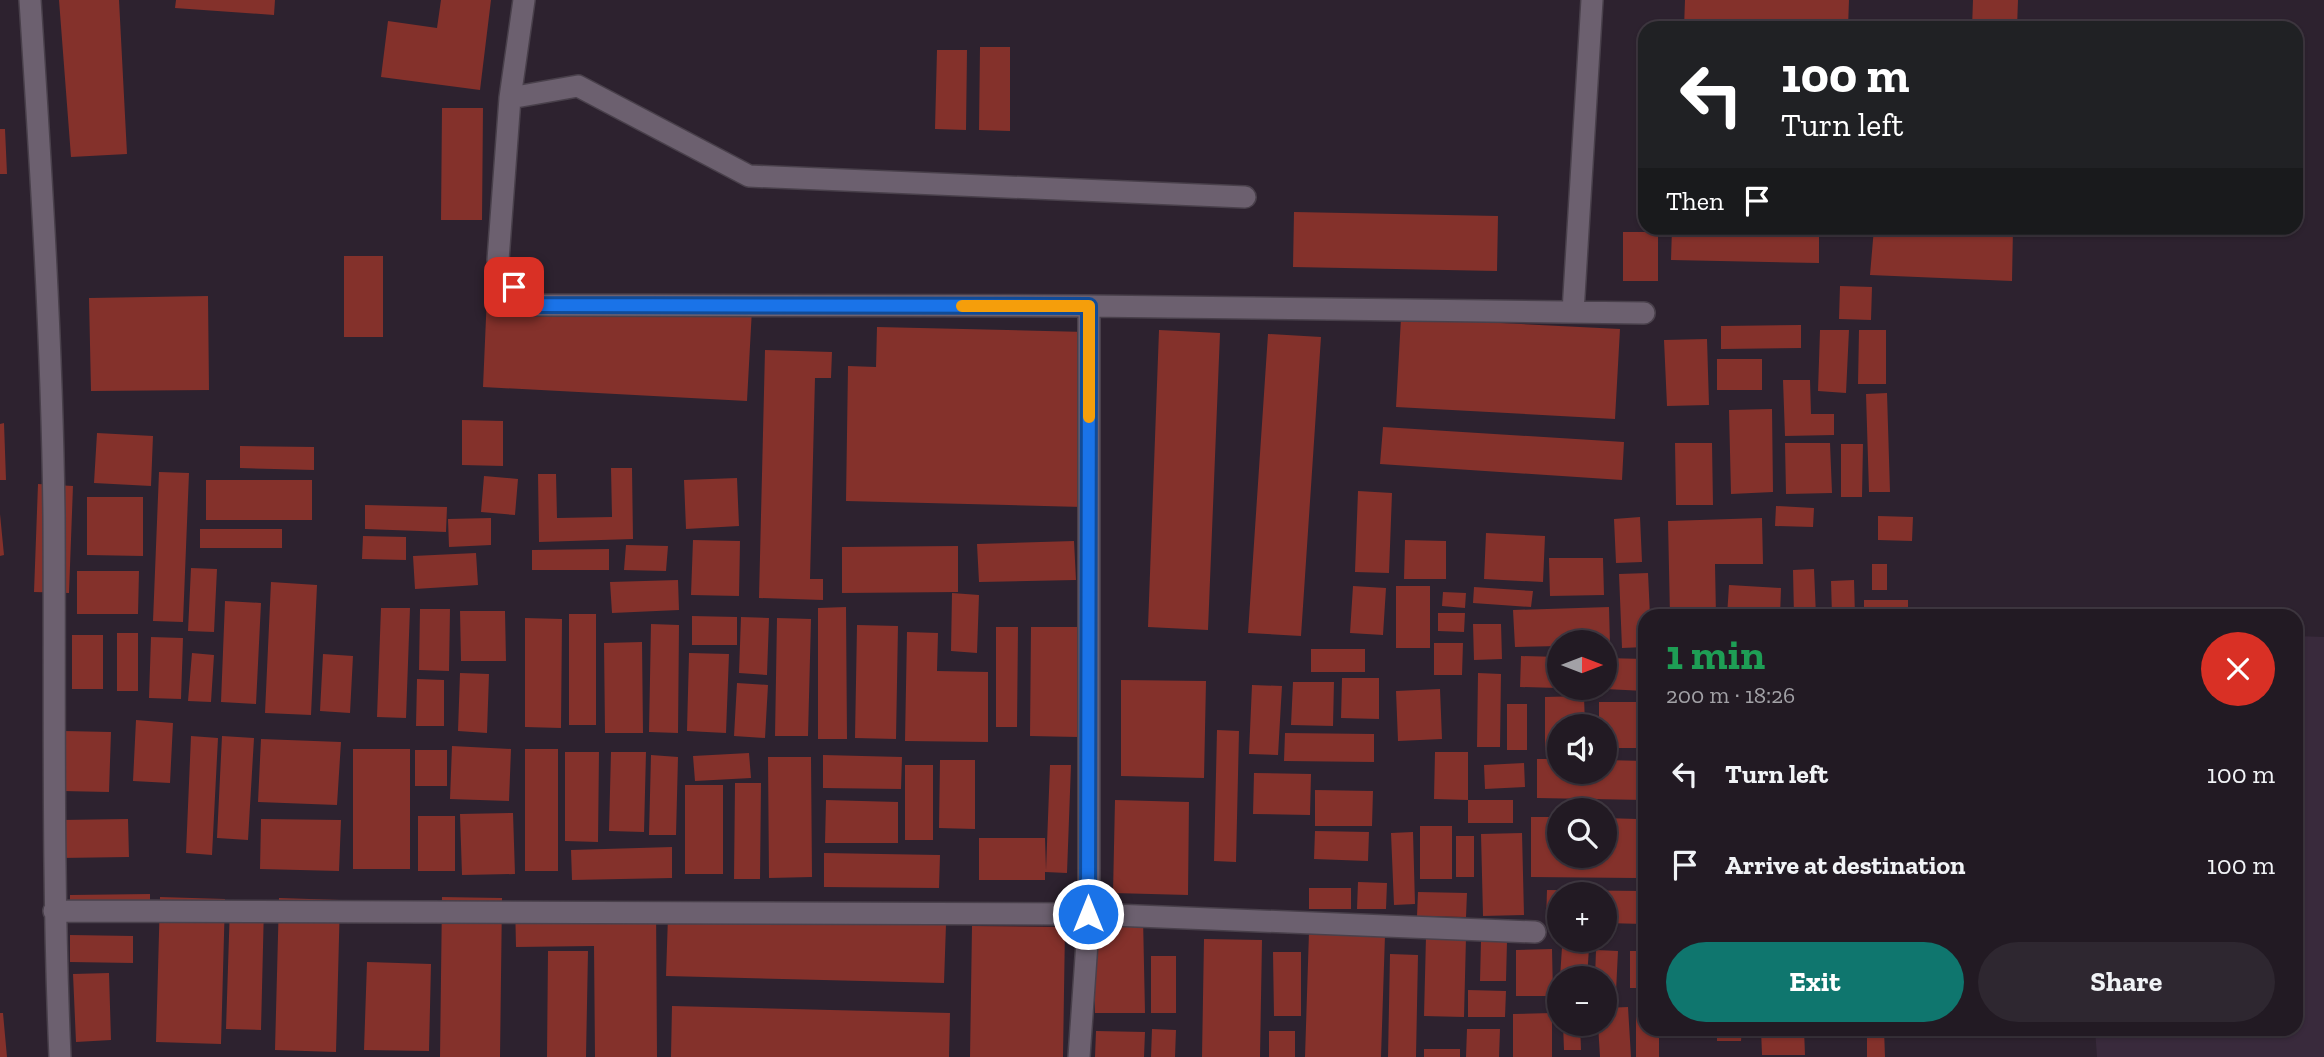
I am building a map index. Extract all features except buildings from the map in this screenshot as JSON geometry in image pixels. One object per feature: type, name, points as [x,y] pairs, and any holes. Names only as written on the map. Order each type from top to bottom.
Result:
[{"type":"street","points":[[30,0],[41,178],[54,512],[54,911],[60,1057]]},
{"type":"street","points":[[524,0],[510,98],[498,260],[514,287],[537,305],[1089,306],[1644,313]]},
{"type":"street","points":[[1573,312],[1592,0]]},
{"type":"street","points":[[510,98],[578,86],[749,176],[1245,197]]},
{"type":"street","points":[[1079,1057],[1088,914],[1089,306]]},
{"type":"street","points":[[54,911],[1088,914],[1535,932]]},
{"type":"shaded area","points":[[2303,636],[2324,637],[2324,1057],[2097,1057],[2096,1036],[2303,1036]]},
{"type":"slow traffic","points":[[962,306],[1089,306],[1089,417]]},
{"type":"route","points":[[514,287],[537,305],[1089,306],[1088,914]]}]
